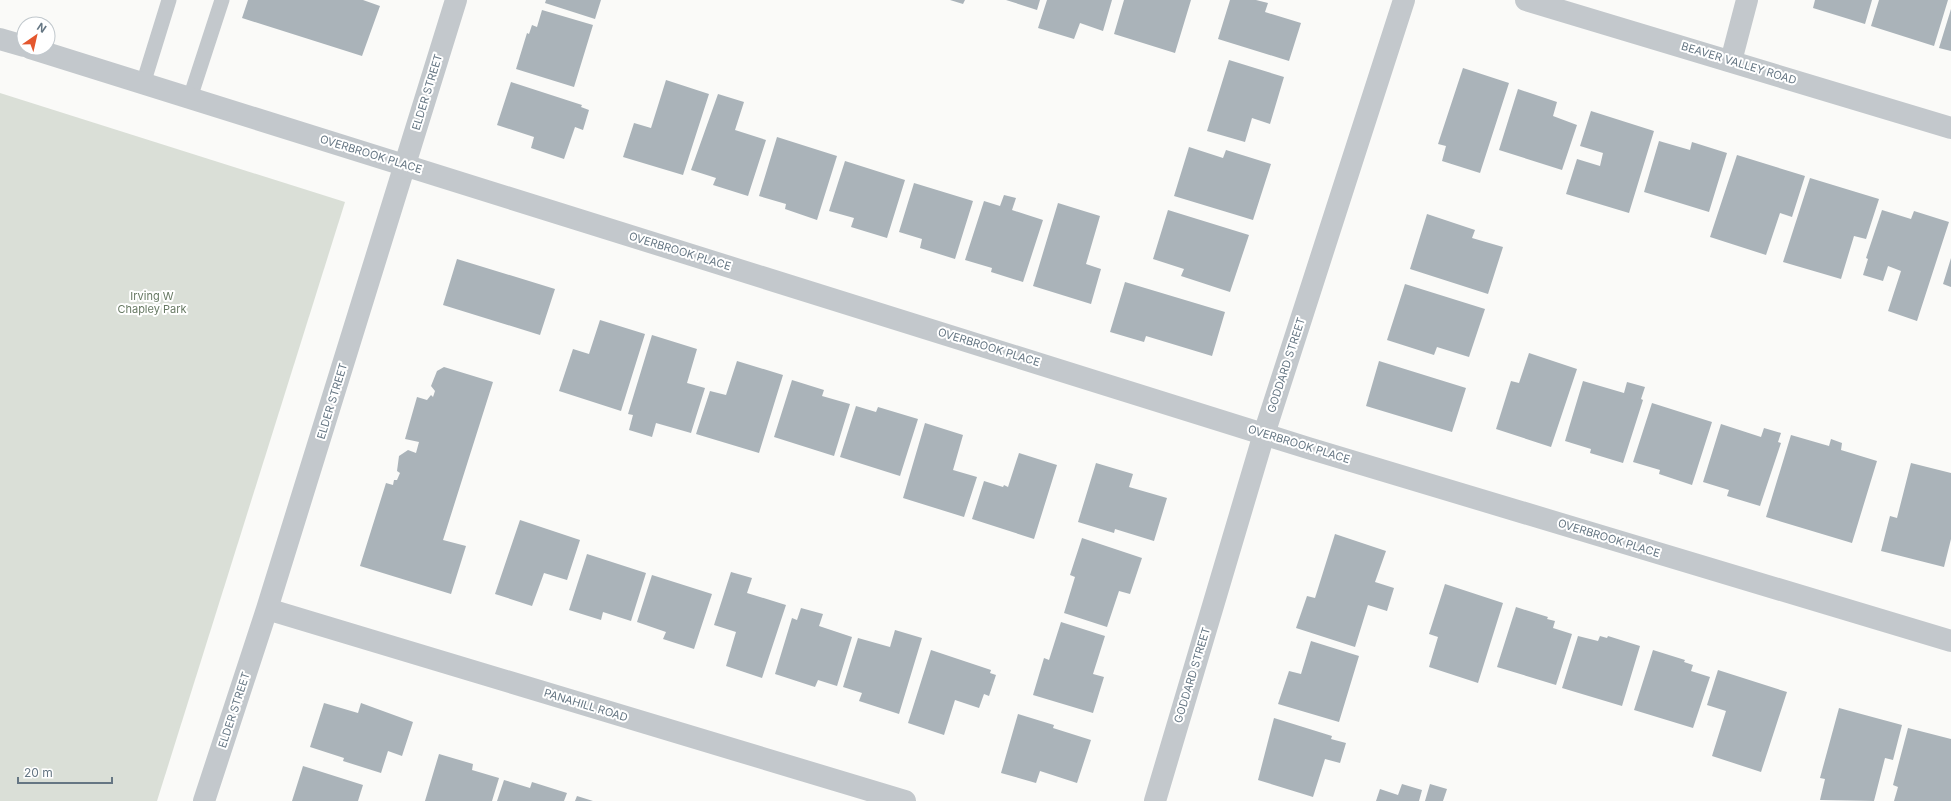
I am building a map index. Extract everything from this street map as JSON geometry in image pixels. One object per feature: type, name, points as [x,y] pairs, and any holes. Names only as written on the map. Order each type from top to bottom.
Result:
[{"type":"street","name":"ELDER STREET","points":[[204,801],[267,608],[456,0]]},
{"type":"street","name":"GODDARD STREET","points":[[1155,801],[1264,434],[1404,0]]},
{"type":"street","name":"BEAVER VALLEY ROAD","points":[[1526,0],[1951,128]]},
{"type":"street","points":[[1731,61],[1747,0]]},
{"type":"street","points":[[0,39],[16,44]]},
{"type":"street","name":"OVERBROOK PLACE","points":[[55,56],[1264,434],[1951,641]]},
{"type":"street","name":"PANAHILL ROAD","points":[[267,608],[905,801]]},
{"type":"lane","points":[[143,84],[169,0]]},
{"type":"lane","points":[[190,98],[222,0]]},
{"type":"green space","name":"Irving W Chapley Park","points":[[0,93],[345,202],[157,801],[0,801]]},
{"type":"building","points":[[248,0],[363,0],[380,6],[362,56],[242,18]]},
{"type":"building","points":[[546,0],[601,0],[595,19],[545,3]]},
{"type":"building","points":[[950,0],[965,0],[963,4]]},
{"type":"building","points":[[1006,0],[1040,0],[1037,10]]},
{"type":"building","points":[[1047,0],[1112,0],[1103,31],[1080,23],[1074,39],[1038,28]]},
{"type":"building","points":[[1124,0],[1191,0],[1175,53],[1114,34]]},
{"type":"building","points":[[1230,0],[1256,0],[1268,3],[1265,12],[1301,23],[1289,61],[1218,39]]},
{"type":"building","points":[[1815,0],[1872,0],[1865,24],[1813,8]]},
{"type":"building","points":[[1879,0],[1948,0],[1934,46],[1871,26]]},
{"type":"building","points":[[1951,9],[1951,51],[1939,48]]},
{"type":"building","points":[[542,10],[593,25],[574,87],[516,69],[527,33],[529,34],[532,25],[537,27]]},
{"type":"building","points":[[1229,60],[1284,77],[1270,124],[1252,118],[1245,142],[1207,131]]},
{"type":"building","points":[[1463,68],[1509,83],[1480,173],[1442,161],[1446,146],[1438,144]]},
{"type":"building","points":[[666,80],[709,94],[683,175],[623,157],[634,123],[651,128]]},
{"type":"building","points":[[511,82],[582,105],[581,107],[589,110],[583,130],[575,127],[564,159],[531,148],[534,137],[497,125]]},
{"type":"building","points":[[1518,89],[1557,102],[1553,116],[1577,125],[1562,170],[1499,150]]},
{"type":"building","points":[[718,94],[744,102],[735,130],[766,140],[748,196],[713,185],[716,178],[691,170]]},
{"type":"building","points":[[1591,111],[1654,131],[1629,213],[1566,194],[1577,159],[1600,166],[1603,153],[1580,146]]},
{"type":"building","points":[[777,137],[837,156],[817,220],[785,209],[786,204],[759,196]]},
{"type":"building","points":[[1659,141],[1690,150],[1692,142],[1727,153],[1709,212],[1644,192]]},
{"type":"building","points":[[1189,147],[1223,158],[1226,150],[1271,164],[1253,220],[1174,196]]},
{"type":"building","points":[[1737,155],[1805,176],[1792,217],[1780,213],[1766,255],[1710,237]]},
{"type":"building","points":[[845,161],[905,180],[887,238],[851,227],[854,218],[829,211]]},
{"type":"building","points":[[1810,178],[1879,199],[1866,239],[1854,236],[1841,279],[1783,262]]},
{"type":"building","points":[[914,183],[973,201],[955,259],[920,248],[922,239],[899,232]]},
{"type":"building","points":[[1004,195],[1016,198],[1012,210],[1043,220],[1023,282],[991,272],[992,268],[965,260],[984,201],[1000,206]]},
{"type":"building","points":[[1058,203],[1100,216],[1086,264],[1101,269],[1091,304],[1033,286]]},
{"type":"building","points":[[1168,210],[1249,235],[1230,292],[1181,276],[1184,269],[1153,259]]},
{"type":"building","points":[[1882,210],[1911,219],[1914,211],[1949,222],[1917,321],[1888,311],[1901,271],[1888,266],[1883,281],[1863,275],[1868,259],[1866,258]]},
{"type":"building","points":[[1427,214],[1475,230],[1472,238],[1503,247],[1488,294],[1410,269]]},
{"type":"building","points":[[1951,258],[1951,287],[1943,284]]},
{"type":"building","points":[[457,259],[555,289],[540,335],[443,305]]},
{"type":"building","points":[[1125,282],[1225,312],[1212,356],[1146,336],[1144,342],[1110,332]]},
{"type":"building","points":[[1405,284],[1485,309],[1469,357],[1437,347],[1434,355],[1387,340]]},
{"type":"building","points":[[600,320],[645,334],[621,411],[559,391],[573,349],[589,354]]},
{"type":"building","points":[[652,335],[697,349],[687,383],[705,388],[691,433],[656,423],[652,437],[629,430],[633,415],[628,414]]},
{"type":"building","points":[[1529,353],[1577,369],[1551,447],[1496,429],[1511,381],[1519,383]]},
{"type":"building","points":[[737,361],[783,375],[759,453],[696,434],[710,391],[726,395]]},
{"type":"building","points":[[1379,361],[1466,388],[1452,432],[1366,406]]},
{"type":"building","points":[[444,367],[493,382],[443,540],[466,546],[451,594],[360,566],[386,483],[393,485],[394,480],[397,480],[400,473],[397,471],[399,456],[408,450],[416,453],[419,442],[405,439],[417,397],[427,400],[431,395],[433,397],[435,391],[431,386],[437,371]]},
{"type":"building","points":[[792,380],[824,390],[822,396],[850,404],[834,456],[774,437]]},
{"type":"building","points":[[1583,381],[1624,393],[1627,382],[1645,387],[1641,399],[1643,400],[1623,463],[1590,453],[1591,449],[1565,441]]},
{"type":"building","points":[[1652,403],[1712,422],[1692,485],[1659,474],[1660,470],[1633,462]]},
{"type":"building","points":[[856,406],[876,412],[878,407],[918,419],[900,476],[840,457]]},
{"type":"building","points":[[925,423],[963,435],[953,470],[977,477],[964,517],[903,498]]},
{"type":"building","points":[[1721,424],[1761,437],[1764,428],[1781,433],[1778,442],[1781,443],[1760,506],[1727,496],[1729,490],[1703,482]]},
{"type":"building","points":[[1791,435],[1829,446],[1831,439],[1842,443],[1841,450],[1877,461],[1852,543],[1766,517]]},
{"type":"building","points":[[1019,453],[1057,465],[1034,539],[972,519],[984,481],[1003,487],[1004,485],[1008,487]]},
{"type":"building","points":[[1096,463],[1133,474],[1129,487],[1167,498],[1154,541],[1115,529],[1114,533],[1078,522]]},
{"type":"building","points":[[1911,463],[1951,473],[1951,539],[1944,567],[1881,551],[1890,516],[1897,518]]},
{"type":"building","points":[[520,520],[580,540],[567,580],[544,573],[532,606],[495,594]]},
{"type":"building","points":[[1335,534],[1386,551],[1375,582],[1394,588],[1387,611],[1368,605],[1355,647],[1296,628],[1307,596],[1315,598]]},
{"type":"building","points":[[1082,538],[1142,558],[1130,594],[1119,591],[1107,627],[1064,613],[1075,577],[1070,575]]},
{"type":"building","points":[[587,554],[646,573],[631,621],[603,612],[601,620],[569,610]]},
{"type":"building","points":[[731,572],[752,578],[747,593],[786,605],[762,678],[726,666],[736,632],[714,625]]},
{"type":"building","points":[[652,575],[712,594],[694,649],[663,639],[666,632],[637,622]]},
{"type":"building","points":[[1445,584],[1503,603],[1478,683],[1429,667],[1438,637],[1429,634]]},
{"type":"building","points":[[1516,607],[1548,617],[1547,619],[1555,621],[1553,628],[1572,634],[1556,685],[1497,667]]},
{"type":"building","points":[[801,608],[823,614],[819,626],[852,637],[837,686],[818,680],[815,687],[775,674],[792,618],[797,620]]},
{"type":"building","points":[[1061,622],[1105,636],[1093,674],[1104,677],[1093,713],[1033,695],[1044,658],[1049,660]]},
{"type":"building","points":[[895,630],[922,638],[899,714],[859,701],[862,693],[843,687],[858,638],[890,647]]},
{"type":"building","points":[[1578,636],[1598,641],[1600,636],[1607,638],[1608,636],[1640,646],[1622,706],[1562,688]]},
{"type":"building","points":[[1311,641],[1359,656],[1339,722],[1278,704],[1289,671],[1301,674]]},
{"type":"building","points":[[931,650],[991,670],[990,673],[996,675],[989,696],[984,694],[979,708],[955,700],[944,735],[908,723]]},
{"type":"building","points":[[1653,650],[1685,660],[1684,662],[1693,665],[1691,671],[1710,677],[1693,728],[1634,710]]},
{"type":"building","points":[[1718,670],[1787,692],[1761,772],[1712,756],[1726,711],[1707,705]]},
{"type":"building","points":[[324,703],[358,713],[361,703],[413,722],[402,756],[388,751],[381,773],[343,761],[344,758],[310,747]]},
{"type":"building","points":[[1839,708],[1902,725],[1893,760],[1885,758],[1874,801],[1820,800],[1825,779],[1820,778]]},
{"type":"building","points":[[1018,714],[1054,725],[1053,728],[1091,740],[1077,783],[1040,771],[1036,783],[1001,773]]},
{"type":"building","points":[[1274,718],[1332,736],[1331,739],[1346,743],[1340,763],[1325,759],[1313,797],[1258,780]]},
{"type":"building","points":[[1908,728],[1951,739],[1951,801],[1894,801],[1898,787],[1893,785]]},
{"type":"building","points":[[439,754],[473,764],[472,770],[499,778],[492,801],[425,801]]},
{"type":"building","points":[[303,766],[363,785],[358,801],[292,801]]},
{"type":"building","points":[[504,780],[530,788],[532,782],[567,793],[564,801],[497,801]]},
{"type":"building","points":[[1402,784],[1422,790],[1419,801],[1376,801],[1380,789],[1398,795]]},
{"type":"building","points":[[1430,784],[1447,789],[1443,801],[1425,801]]},
{"type":"building","points":[[577,796],[593,801],[575,801]]}]
